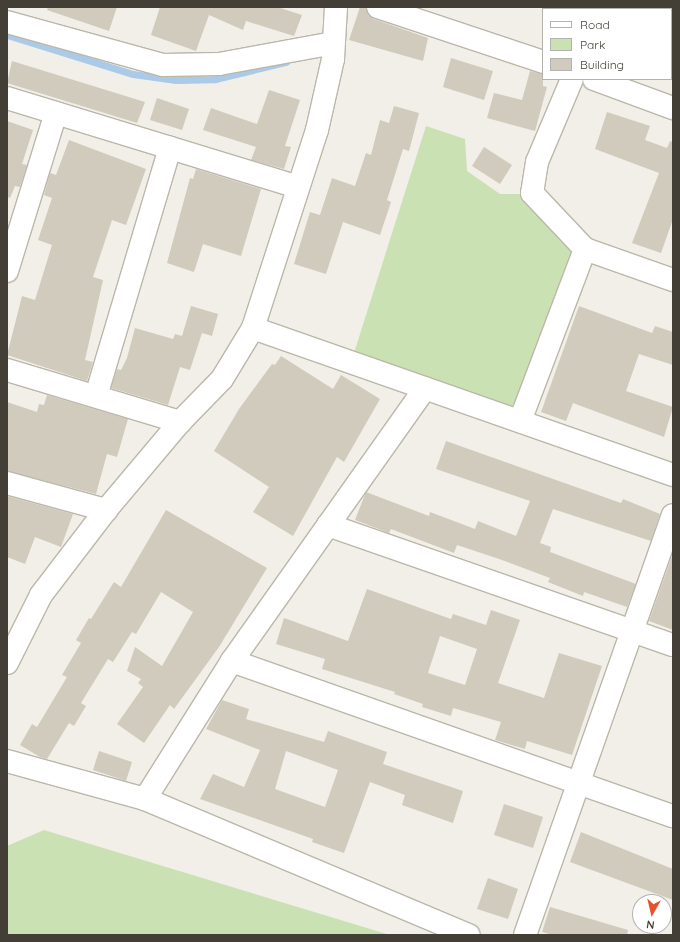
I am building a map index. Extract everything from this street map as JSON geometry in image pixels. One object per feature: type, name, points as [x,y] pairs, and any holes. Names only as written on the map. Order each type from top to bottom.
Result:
[{"type":"street","points":[[7,663],[41,595],[106,510],[180,422],[222,379],[253,328],[317,130],[333,59],[336,7]]},
{"type":"street","points":[[378,7],[542,62]]},
{"type":"street","points":[[7,22],[162,65],[219,64],[333,43]]},
{"type":"street","points":[[572,80],[537,162],[532,193],[585,249],[673,280]]},
{"type":"street","points":[[597,80],[673,108]]},
{"type":"street","points":[[7,98],[298,187]]},
{"type":"street","points":[[7,271],[56,113]]},
{"type":"street","points":[[96,396],[170,148]]},
{"type":"street","points":[[520,421],[585,249]]},
{"type":"street","points":[[253,328],[673,475]]},
{"type":"street","points":[[7,370],[180,422]]},
{"type":"street","points":[[145,799],[232,661],[425,388]]},
{"type":"street","points":[[7,483],[106,510]]},
{"type":"street","points":[[525,935],[580,783],[673,515]]},
{"type":"street","points":[[328,524],[673,645]]},
{"type":"street","points":[[232,661],[673,816]]},
{"type":"street","points":[[7,761],[145,799],[470,935]]},
{"type":"green space","points":[[426,126],[465,139],[467,171],[500,194],[520,194],[574,247],[512,409],[354,353]]},
{"type":"green space","points":[[44,830],[390,935],[7,935],[7,846]]},
{"type":"building","points":[[48,7],[117,7],[109,31],[47,10]]},
{"type":"building","points":[[160,7],[277,7],[302,15],[294,36],[246,21],[243,30],[209,15],[196,51],[151,35]]},
{"type":"building","points":[[360,7],[366,7],[368,15],[374,19],[428,38],[423,61],[349,40]]},
{"type":"building","points":[[451,58],[493,71],[484,100],[443,87]]},
{"type":"building","points":[[12,61],[145,102],[137,123],[7,83]]},
{"type":"building","points":[[530,71],[542,74],[543,86],[547,87],[535,131],[487,118],[494,93],[522,100]]},
{"type":"building","points":[[269,90],[300,100],[285,146],[291,147],[284,169],[251,160],[256,147],[203,130],[211,108],[257,124]]},
{"type":"building","points":[[157,98],[189,109],[182,130],[150,120]]},
{"type":"building","points":[[394,106],[419,113],[409,151],[403,149],[387,200],[391,202],[380,235],[343,222],[326,274],[294,264],[310,212],[320,215],[332,178],[355,186],[366,153],[371,155],[380,120],[389,123]]},
{"type":"building","points":[[607,112],[650,126],[645,140],[667,148],[670,141],[673,142],[673,219],[661,253],[632,243],[659,173],[595,149]]},
{"type":"building","points":[[7,121],[33,130],[22,164],[27,165],[20,187],[15,186],[10,198],[7,197]]},
{"type":"building","points":[[69,140],[146,169],[126,225],[112,220],[93,277],[103,280],[85,360],[93,362],[87,381],[7,355],[22,296],[35,300],[52,245],[38,240],[52,198],[44,195],[50,173],[56,175]]},
{"type":"building","points":[[484,147],[512,165],[500,184],[472,166]]},
{"type":"building","points":[[196,169],[261,189],[241,256],[203,244],[194,272],[167,263],[190,178],[193,179]]},
{"type":"building","points":[[191,306],[218,314],[212,336],[202,333],[190,370],[180,367],[168,405],[111,388],[117,369],[121,370],[127,358],[135,328],[173,339],[175,334],[182,336]]},
{"type":"building","points":[[579,306],[652,333],[655,326],[673,332],[673,365],[639,354],[626,391],[673,407],[664,437],[573,403],[566,421],[541,412]]},
{"type":"building","points":[[281,356],[333,389],[341,375],[380,399],[344,462],[337,457],[293,536],[253,512],[269,487],[214,451],[239,409],[272,364],[275,365]]},
{"type":"building","points":[[47,395],[128,419],[117,457],[107,454],[96,494],[7,471],[7,402],[37,412],[39,404],[44,405]]},
{"type":"building","points":[[446,441],[621,503],[623,499],[660,514],[651,541],[553,509],[540,543],[551,547],[550,552],[636,584],[627,607],[584,592],[583,596],[548,582],[550,578],[457,545],[454,553],[391,529],[389,533],[355,520],[366,492],[429,516],[430,512],[475,529],[478,521],[516,536],[530,501],[436,469]]},
{"type":"building","points":[[7,496],[73,514],[61,547],[35,537],[25,564],[7,557]]},
{"type":"building","points":[[166,510],[267,568],[219,647],[174,709],[170,705],[144,743],[117,724],[143,687],[138,683],[141,679],[127,671],[135,647],[162,666],[193,612],[161,592],[136,634],[132,632],[113,662],[108,659],[81,703],[86,706],[74,726],[69,723],[47,759],[40,757],[20,745],[32,724],[37,727],[67,677],[62,675],[81,643],[76,640],[89,618],[91,619],[114,582],[121,587]]},
{"type":"building","points":[[673,553],[673,630],[649,621]]},
{"type":"building","points":[[367,589],[451,619],[453,614],[486,625],[491,610],[520,620],[498,683],[544,698],[559,653],[602,666],[572,755],[527,741],[525,749],[495,740],[501,722],[453,708],[451,716],[422,707],[423,704],[394,694],[395,692],[322,669],[325,659],[276,644],[284,618],[348,641]],"holes":[[[440,636],[477,649],[465,685],[428,673]]]},
{"type":"building","points":[[222,700],[249,709],[246,719],[324,742],[328,731],[387,752],[383,764],[463,791],[453,823],[402,805],[405,795],[370,782],[344,853],[312,842],[313,839],[200,799],[213,774],[244,787],[260,750],[206,729]],"holes":[[[286,751],[338,770],[325,807],[275,789]]]},
{"type":"building","points":[[99,751],[132,762],[126,781],[93,770]]},
{"type":"building","points":[[504,804],[543,817],[533,848],[494,835]]},
{"type":"building","points":[[581,832],[673,869],[673,900],[672,894],[657,894],[570,862]]},
{"type":"building","points":[[488,878],[518,889],[508,919],[477,909]]},
{"type":"building","points":[[550,907],[628,930],[627,935],[553,935],[542,932]]},
{"type":"waterway","points":[[7,35],[133,74],[176,80],[215,79],[286,62]]}]
